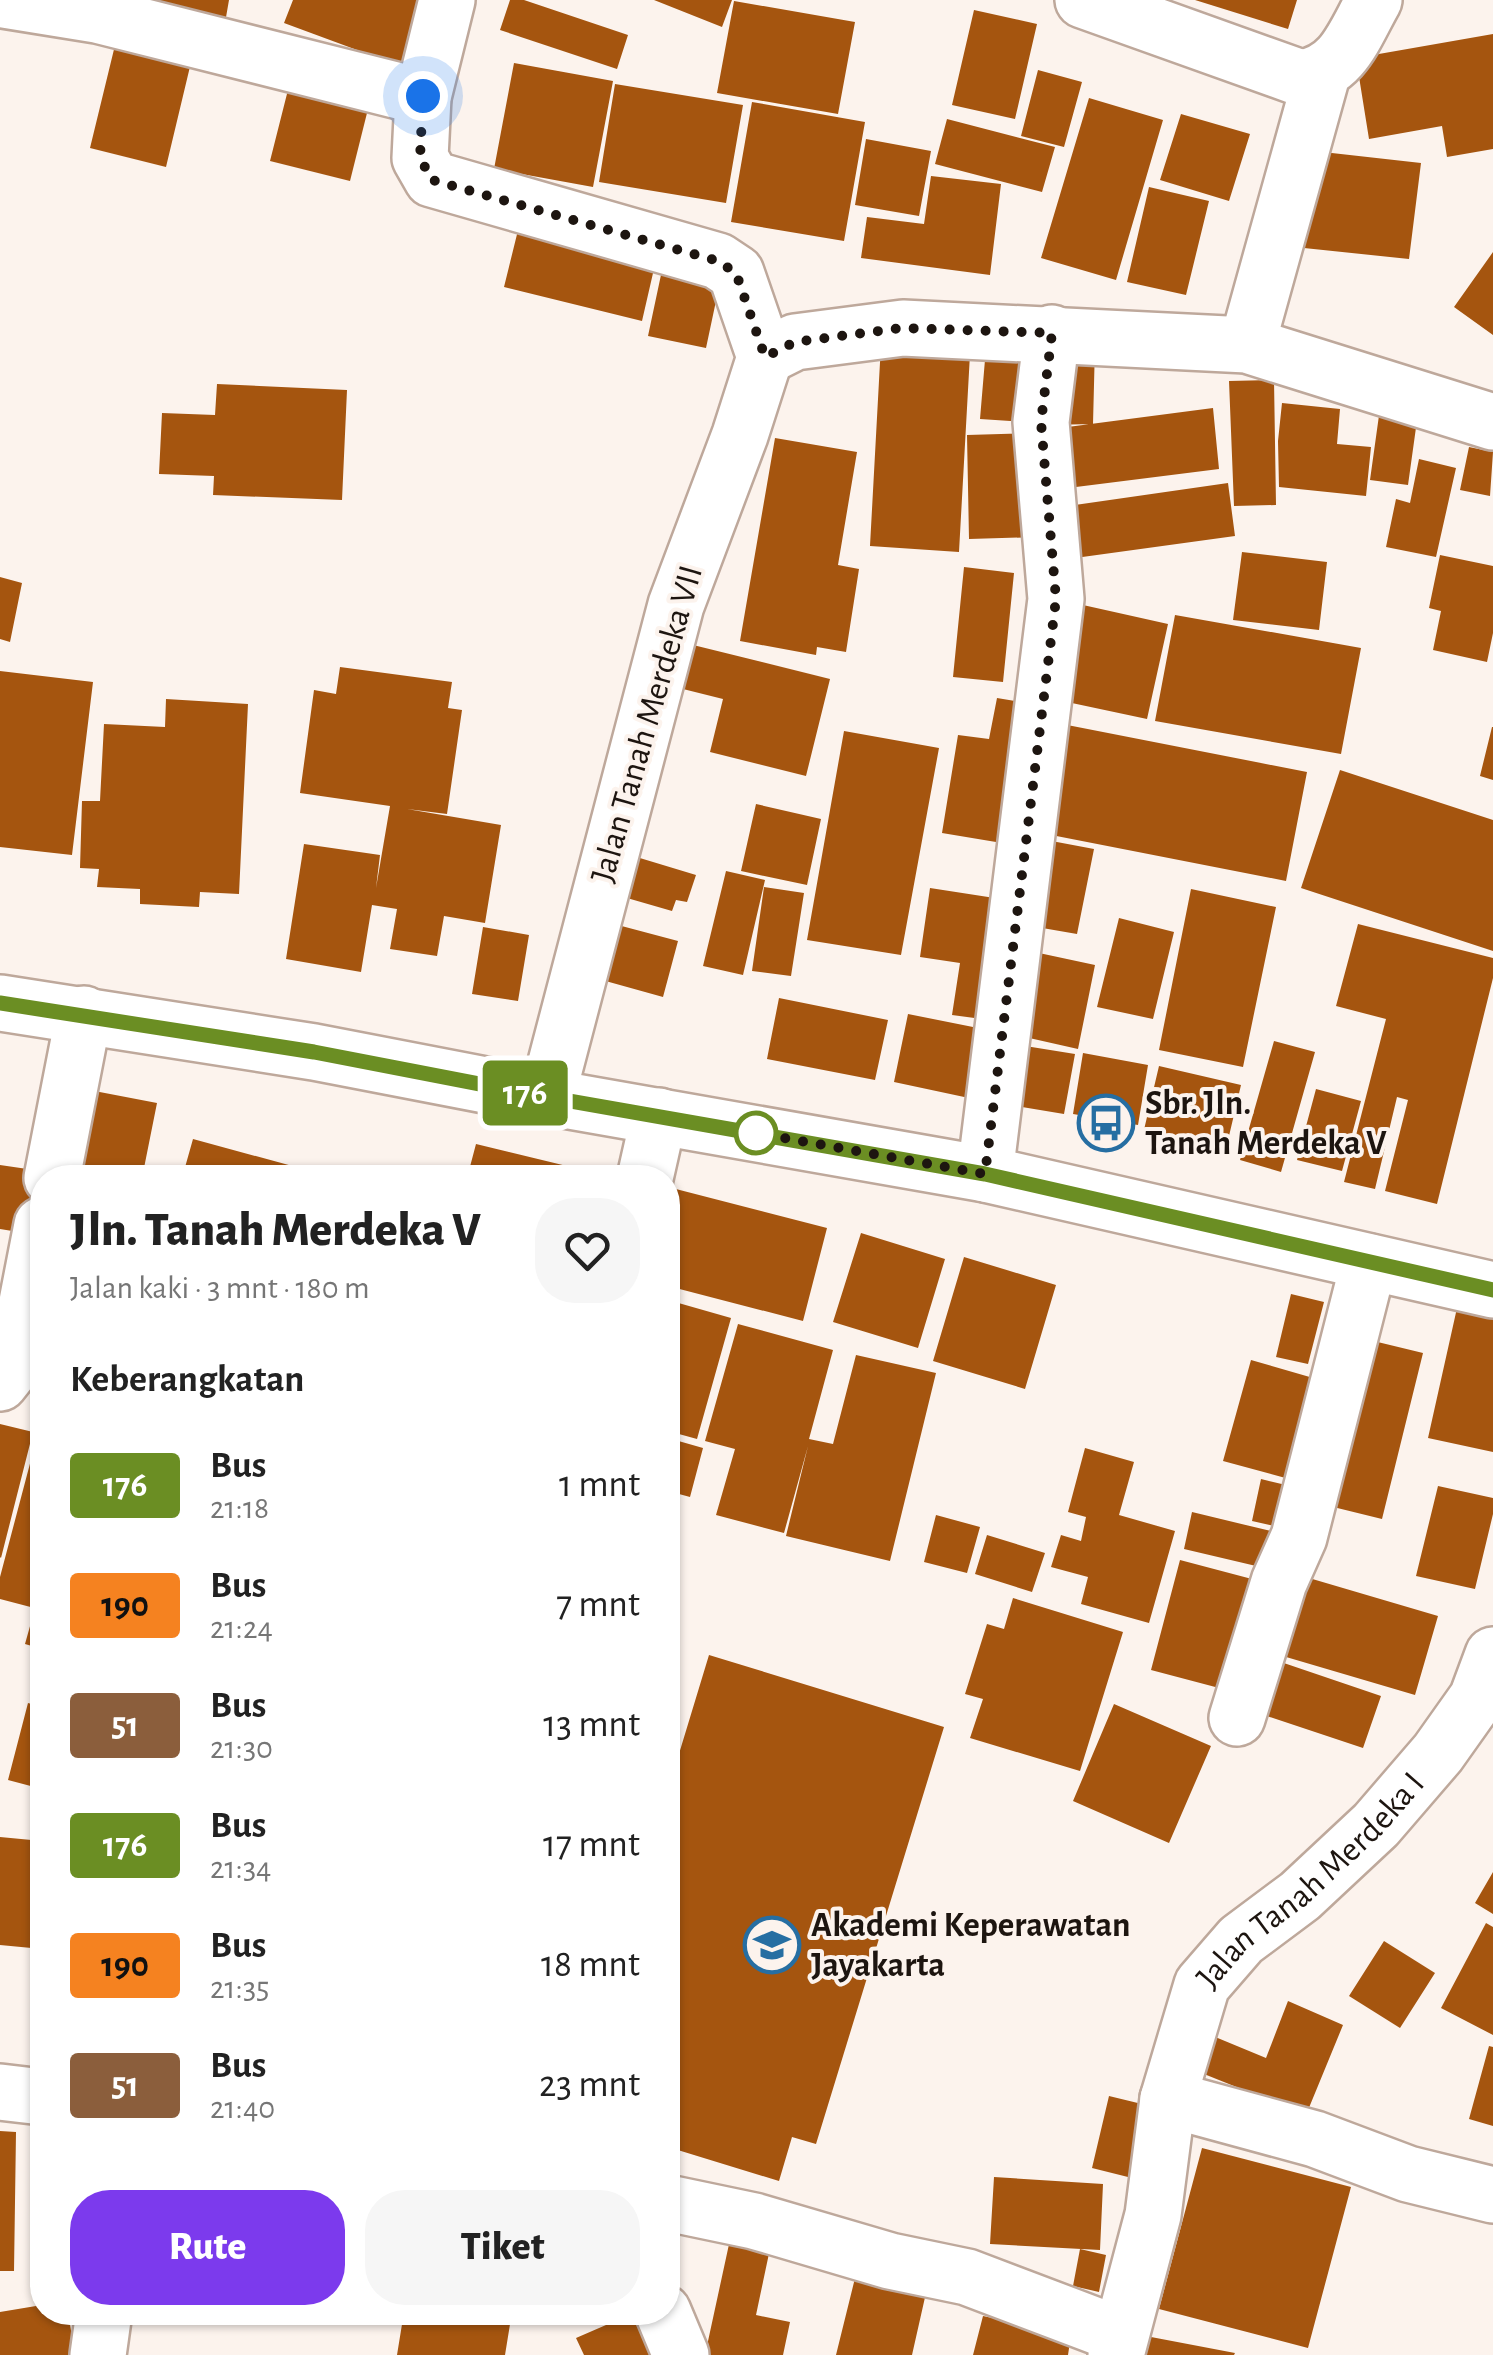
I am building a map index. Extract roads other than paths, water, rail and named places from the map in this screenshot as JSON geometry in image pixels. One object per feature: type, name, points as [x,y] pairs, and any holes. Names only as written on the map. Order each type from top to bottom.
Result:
[{"type":"street","points":[[3,0],[97,16],[423,96]]},
{"type":"street","points":[[447,0],[423,96],[420,158],[432,180],[718,261],[736,273],[765,357],[795,342],[902,328],[1247,345],[1493,422]]},
{"type":"street","points":[[1083,0],[1301,78],[1322,75],[1340,60],[1374,0]]},
{"type":"street","points":[[1247,345],[1322,75]]},
{"type":"street","points":[[985,1174],[1056,599],[1041,422],[1052,333]]},
{"type":"street","name":"Jalan Tanah Merdeka VII","points":[[547,1097],[676,605],[765,357]]},
{"type":"street","points":[[0,1003],[314,1052],[985,1174],[1493,1290]]},
{"type":"street","points":[[55,1165],[84,1014]]},
{"type":"street","points":[[648,1165],[659,1116]]},
{"type":"street","points":[[1237,1718],[1279,1582],[1299,1537],[1369,1262]]},
{"type":"street","points":[[0,1383],[15,1364],[30,1287]]},
{"type":"street","name":"Jalan Tanah Merdeka I","points":[[1118,2345],[1154,2215],[1168,2099],[1202,1985],[1240,1940],[1300,1896],[1376,1826],[1438,1753],[1477,1698],[1493,1656]]},
{"type":"street","points":[[0,2092],[30,2096]]},
{"type":"street","points":[[1168,2099],[1314,2139],[1408,2174],[1493,2195]]},
{"type":"street","points":[[680,2206],[754,2221],[890,2261],[967,2278],[1118,2345]]},
{"type":"street","points":[[98,2355],[102,2325]]},
{"type":"street","points":[[668,2325],[681,2355]]},
{"type":"place","name":"Sbr. Jln. Tanah Merdeka V","points":[[1106,1123]]},
{"type":"place","name":"Akademi Keperawatan Jayakarta","points":[[772,1945]]}]
